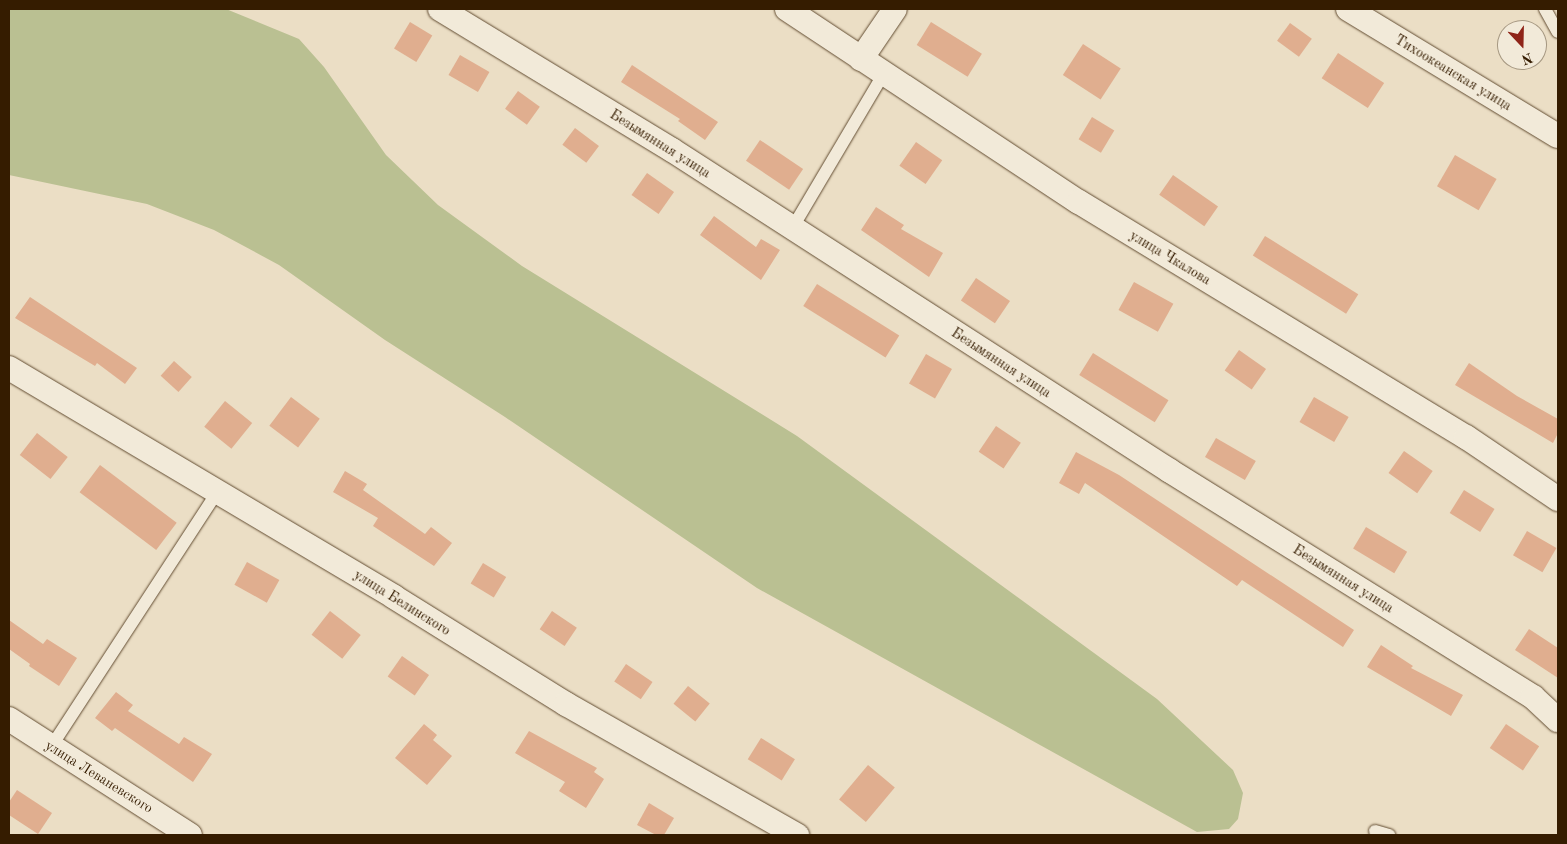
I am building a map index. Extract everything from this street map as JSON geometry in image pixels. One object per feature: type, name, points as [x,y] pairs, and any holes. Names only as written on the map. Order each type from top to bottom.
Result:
[{"type":"street","name":"Безымянная улица","points":[[440,9],[793,227],[1162,466],[1532,697],[1558,720]]},
{"type":"street","name":"улица Чкалова","points":[[787,9],[883,75],[1079,202],[1466,438],[1558,499]]},
{"type":"street","points":[[861,59],[895,9]]},
{"type":"street","name":"Тихоокеанская улица","points":[[1348,9],[1558,136]]},
{"type":"street","name":"улица Белинского","points":[[9,368],[218,491],[566,704],[797,835]]},
{"type":"street","name":"улица Леваневского","points":[[9,719],[190,835]]},
{"type":"lane","points":[[1545,9],[1558,32]]},
{"type":"lane","points":[[793,227],[883,75]]},
{"type":"lane","points":[[51,747],[218,491]]},
{"type":"lane","points":[[1375,831],[1389,835]]},
{"type":"green space","points":[[9,9],[226,9],[299,39],[324,67],[386,155],[438,205],[522,266],[797,436],[1157,699],[1233,770],[1243,793],[1238,819],[1229,829],[1197,832],[757,588],[505,417],[385,340],[279,265],[214,230],[147,204],[9,175]]},
{"type":"building","points":[[410,22],[432,35],[416,62],[394,49]]},
{"type":"building","points":[[931,22],[982,54],[968,77],[917,45]]},
{"type":"building","points":[[1290,23],[1312,39],[1299,57],[1277,41]]},
{"type":"building","points":[[1083,44],[1121,69],[1101,100],[1063,75]]},
{"type":"building","points":[[1338,53],[1384,83],[1368,108],[1322,78]]},
{"type":"building","points":[[460,55],[489,72],[478,92],[448,75]]},
{"type":"building","points":[[632,65],[718,122],[705,140],[678,121],[680,119],[621,82]]},
{"type":"building","points":[[518,91],[540,107],[527,125],[505,109]]},
{"type":"building","points":[[1092,117],[1114,130],[1101,153],[1079,139]]},
{"type":"building","points":[[575,128],[599,146],[586,163],[562,145]]},
{"type":"building","points":[[760,140],[803,169],[789,190],[746,161]]},
{"type":"building","points":[[916,142],[942,160],[926,184],[899,166]]},
{"type":"building","points":[[1455,155],[1497,179],[1479,210],[1437,186]]},
{"type":"building","points":[[647,173],[674,192],[659,214],[632,195]]},
{"type":"building","points":[[1173,175],[1218,207],[1204,226],[1159,195]]},
{"type":"building","points":[[876,207],[904,225],[901,229],[943,253],[929,277],[861,230]]},
{"type":"building","points":[[714,216],[756,247],[761,239],[780,250],[761,280],[700,235]]},
{"type":"building","points":[[1265,236],[1358,294],[1346,314],[1253,256]]},
{"type":"building","points":[[976,278],[1010,301],[995,323],[961,300]]},
{"type":"building","points":[[1134,282],[1173,304],[1158,332],[1118,310]]},
{"type":"building","points":[[817,284],[899,335],[885,357],[803,306]]},
{"type":"building","points":[[30,297],[137,368],[125,384],[97,363],[95,366],[15,318]]},
{"type":"building","points":[[1239,350],[1266,369],[1252,389],[1225,370]]},
{"type":"building","points":[[1093,353],[1168,400],[1155,422],[1079,375]]},
{"type":"building","points":[[926,354],[952,369],[935,398],[909,383]]},
{"type":"building","points":[[174,361],[192,377],[178,392],[161,376]]},
{"type":"building","points":[[1469,363],[1517,396],[1558,419],[1558,433],[1553,443],[1455,385]]},
{"type":"building","points":[[291,397],[320,419],[298,447],[269,426]]},
{"type":"building","points":[[1314,397],[1349,417],[1334,442],[1300,422]]},
{"type":"building","points":[[225,401],[252,423],[231,449],[204,427]]},
{"type":"building","points":[[996,426],[1021,443],[1004,468],[979,452]]},
{"type":"building","points":[[37,433],[68,457],[50,479],[20,455]]},
{"type":"building","points":[[1216,438],[1256,461],[1245,480],[1205,457]]},
{"type":"building","points":[[1404,451],[1433,471],[1417,493],[1389,473]]},
{"type":"building","points":[[1076,452],[1119,475],[1354,630],[1343,647],[1242,580],[1237,586],[1085,483],[1079,494],[1059,483]]},
{"type":"building","points":[[100,465],[177,523],[156,550],[80,492]]},
{"type":"building","points":[[345,471],[367,484],[363,490],[425,534],[431,527],[452,543],[434,566],[373,526],[378,518],[333,492]]},
{"type":"building","points":[[1464,490],[1495,509],[1480,532],[1450,513]]},
{"type":"building","points":[[1366,527],[1407,552],[1394,573],[1353,548]]},
{"type":"building","points":[[1527,531],[1556,548],[1542,572],[1513,555]]},
{"type":"building","points":[[247,562],[279,580],[267,603],[234,585]]},
{"type":"building","points":[[483,563],[506,577],[494,597],[471,584]]},
{"type":"building","points":[[330,611],[361,635],[342,659],[312,635]]},
{"type":"building","points":[[552,611],[577,628],[565,646],[540,629]]},
{"type":"building","points":[[9,620],[43,644],[47,639],[77,658],[59,686],[29,666],[30,664],[9,649]]},
{"type":"building","points":[[1529,629],[1558,648],[1558,678],[1515,650]]},
{"type":"building","points":[[1381,645],[1413,666],[1411,668],[1463,695],[1451,716],[1367,667]]},
{"type":"building","points":[[402,656],[429,675],[415,695],[388,676]]},
{"type":"building","points":[[626,664],[653,682],[641,699],[614,681]]},
{"type":"building","points":[[688,686],[710,704],[695,721],[674,704]]},
{"type":"building","points":[[116,692],[133,705],[128,711],[179,744],[184,737],[212,754],[193,782],[115,728],[112,731],[95,718]]},
{"type":"building","points":[[424,724],[437,735],[433,740],[452,756],[427,785],[395,758]]},
{"type":"building","points":[[1506,724],[1539,746],[1523,770],[1490,748]]},
{"type":"building","points":[[529,731],[597,768],[594,772],[604,779],[586,808],[559,791],[565,782],[515,753]]},
{"type":"building","points":[[761,738],[795,759],[782,780],[748,759]]},
{"type":"building","points":[[868,765],[895,787],[866,822],[839,799]]},
{"type":"building","points":[[17,790],[52,813],[38,834],[9,815],[9,802]]},
{"type":"building","points":[[649,803],[674,818],[664,835],[656,835],[637,825]]}]
